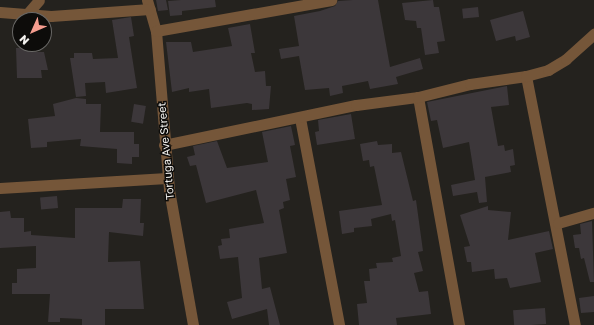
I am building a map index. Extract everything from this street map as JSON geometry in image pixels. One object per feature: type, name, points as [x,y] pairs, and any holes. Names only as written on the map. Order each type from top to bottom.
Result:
[{"type":"street","points":[[29,12],[39,0]]},
{"type":"street","points":[[156,31],[331,0]]},
{"type":"street","points":[[52,16],[148,4]]},
{"type":"street","name":"Tortuga Ave Street","points":[[148,4],[156,31],[167,178],[193,325]]},
{"type":"street","points":[[2,11],[12,12]]},
{"type":"street","points":[[164,145],[300,118],[418,97],[470,84],[526,76],[548,70],[566,59],[594,34]]},
{"type":"street","points":[[526,76],[558,223],[575,325]]},
{"type":"street","points":[[418,97],[459,325]]},
{"type":"street","points":[[300,118],[339,325]]},
{"type":"street","points":[[0,188],[167,178]]},
{"type":"street","points":[[558,223],[594,213]]},
{"type":"building","points":[[156,0],[166,0],[168,10],[158,11]]},
{"type":"building","points":[[215,0],[216,7],[182,11],[182,15],[170,16],[168,1]]},
{"type":"building","points":[[378,0],[390,67],[420,58],[423,69],[396,77],[398,84],[370,89],[368,81],[342,86],[343,93],[330,96],[329,88],[305,90],[299,56],[281,59],[279,49],[299,46],[294,16],[320,11],[335,6],[338,1]]},
{"type":"building","points":[[433,0],[434,7],[439,7],[445,41],[437,42],[439,53],[425,55],[421,28],[417,28],[416,21],[405,20],[402,3]]},
{"type":"building","points":[[478,7],[479,17],[463,19],[462,9]]},
{"type":"building","points":[[523,11],[530,37],[516,41],[515,36],[496,41],[490,20]]},
{"type":"building","points":[[131,17],[134,36],[129,37],[137,88],[106,93],[105,82],[85,83],[86,96],[76,97],[70,58],[74,58],[74,53],[92,53],[93,59],[118,58],[112,20]]},
{"type":"building","points":[[250,24],[255,53],[251,53],[255,72],[265,71],[266,86],[271,86],[269,109],[252,110],[252,104],[247,103],[211,108],[209,89],[189,92],[189,88],[172,92],[166,42],[191,42],[193,52],[232,46],[228,28]]},
{"type":"building","points":[[16,52],[44,52],[48,70],[41,70],[42,78],[17,78]]},
{"type":"building","points":[[507,86],[509,105],[491,107],[498,146],[504,145],[505,151],[513,149],[515,165],[510,166],[511,172],[485,177],[487,202],[479,203],[477,192],[453,196],[451,185],[475,180],[469,142],[443,148],[437,120],[431,121],[427,102]]},
{"type":"building","points":[[76,98],[86,99],[86,104],[101,104],[100,132],[134,132],[134,144],[139,144],[139,157],[132,157],[132,164],[117,163],[117,149],[80,146],[81,139],[47,142],[47,147],[31,148],[28,119],[55,116],[53,104]]},
{"type":"building","points":[[134,104],[146,106],[143,124],[131,122]]},
{"type":"building","points":[[351,114],[355,139],[317,145],[315,132],[319,131],[318,120]]},
{"type":"building","points":[[291,126],[295,145],[290,146],[296,177],[286,179],[290,200],[283,202],[284,208],[279,210],[287,253],[259,258],[262,289],[270,287],[280,325],[269,325],[267,309],[232,319],[227,302],[242,298],[238,257],[220,259],[218,246],[222,245],[221,239],[230,238],[229,229],[264,223],[256,190],[206,203],[196,165],[190,166],[187,157],[195,155],[193,146],[217,141],[227,168],[268,162],[262,132]]},
{"type":"building","points":[[377,141],[378,145],[392,144],[392,153],[401,152],[413,201],[416,200],[423,251],[418,252],[423,271],[414,273],[419,292],[428,291],[431,314],[396,318],[397,325],[359,325],[357,304],[367,303],[364,281],[370,281],[369,269],[377,268],[376,263],[393,262],[392,258],[401,256],[395,220],[392,221],[391,214],[371,219],[372,226],[354,228],[354,232],[342,234],[339,211],[382,205],[374,166],[370,167],[369,160],[363,161],[360,144]]},
{"type":"building","points":[[57,196],[58,208],[41,209],[40,197]]},
{"type":"building","points":[[123,199],[141,199],[140,223],[144,223],[143,236],[109,232],[108,262],[140,261],[144,309],[105,309],[105,325],[82,325],[82,319],[60,318],[60,322],[48,322],[50,294],[12,294],[12,283],[17,283],[17,269],[36,268],[36,246],[0,248],[0,212],[10,211],[11,218],[24,218],[24,232],[31,231],[31,235],[75,238],[75,208],[122,208]]},
{"type":"building","points":[[488,206],[488,210],[511,212],[508,240],[549,231],[553,249],[535,253],[541,282],[510,288],[507,278],[495,279],[494,269],[472,272],[471,262],[467,262],[464,247],[470,246],[460,215]]},
{"type":"building","points":[[592,221],[594,282],[590,282],[584,258],[581,259],[579,248],[575,248],[573,235],[581,234],[580,224]]},
{"type":"building","points":[[594,296],[594,312],[581,313],[579,298]]},
{"type":"building","points":[[545,308],[546,324],[514,325],[513,310]]}]
